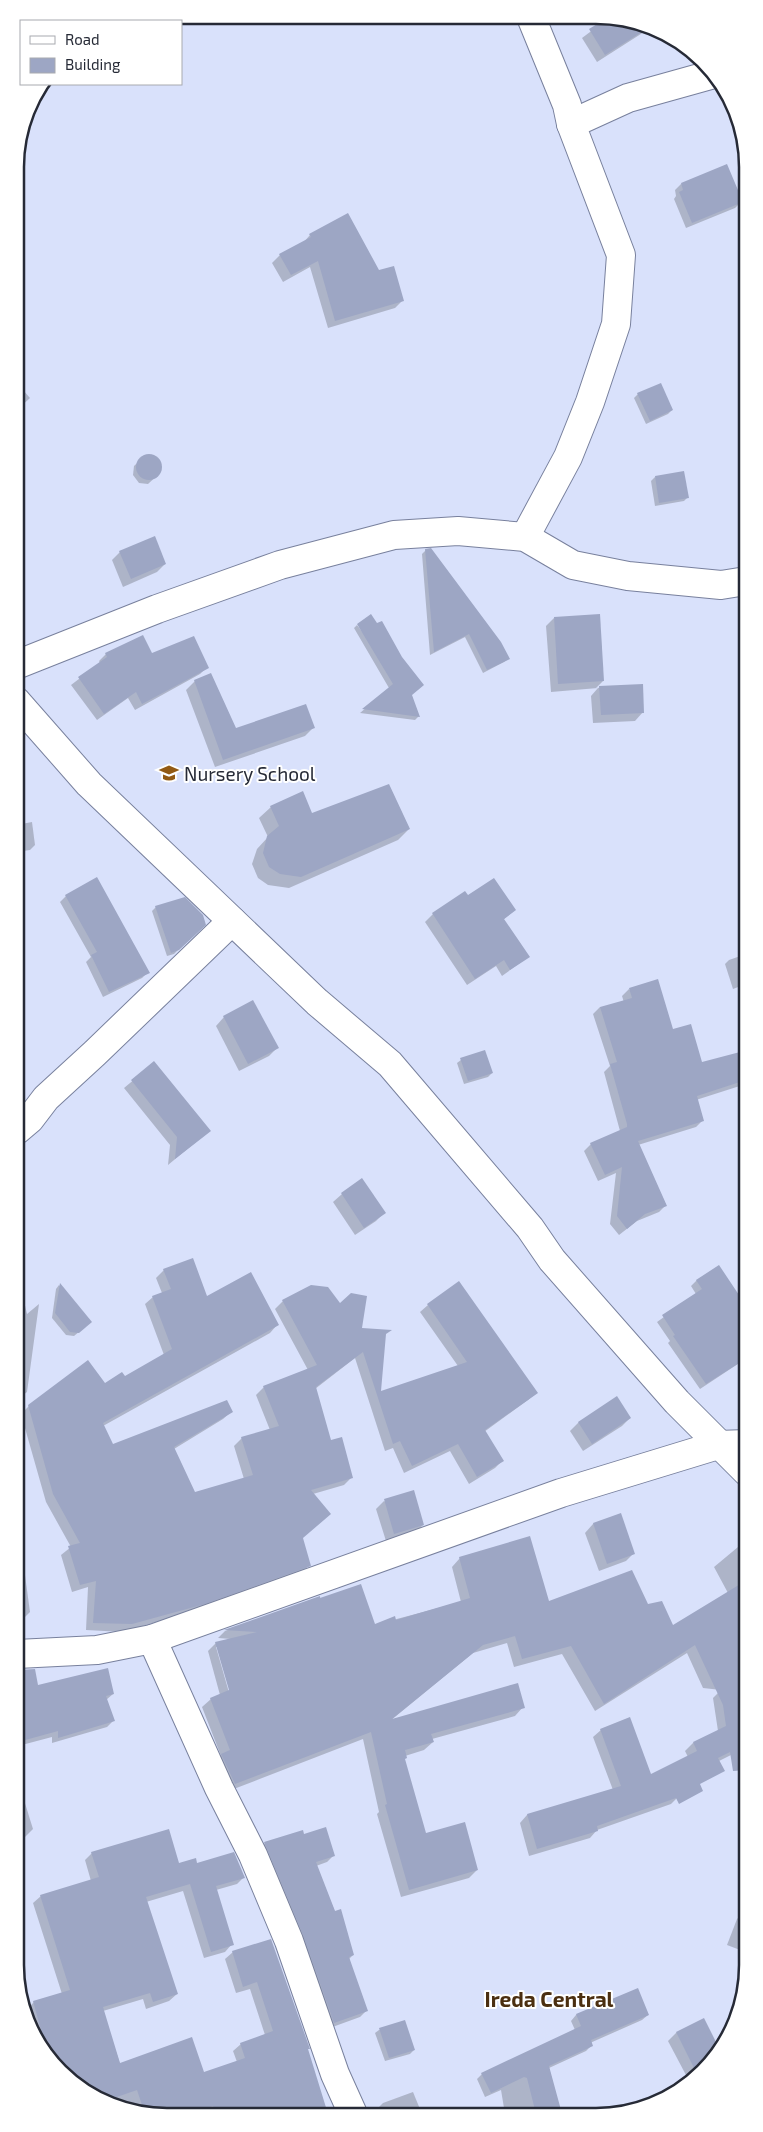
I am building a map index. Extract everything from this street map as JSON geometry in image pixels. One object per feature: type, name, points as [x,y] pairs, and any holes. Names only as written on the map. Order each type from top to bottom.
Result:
[{"type":"street","points":[[525,537],[568,457],[590,402],[616,324],[622,255],[571,124],[567,105],[534,24]]},
{"type":"street","points":[[571,124],[628,98],[706,76]]},
{"type":"street","points":[[24,662],[158,609],[280,565],[394,535],[458,531],[525,537],[573,565],[628,576],[721,584],[739,582]]},
{"type":"street","points":[[24,711],[89,784],[317,1002],[390,1064],[530,1228],[552,1260],[677,1402],[739,1465]]},
{"type":"street","points":[[24,1124],[46,1098],[232,921]]},
{"type":"street","points":[[24,1654],[97,1650],[152,1639],[561,1493],[718,1445],[739,1444]]},
{"type":"street","points":[[152,1639],[219,1788],[253,1855],[289,1941],[335,2074],[350,2108]]},
{"type":"building","points":[[597,24],[606,24],[624,26],[642,32],[605,55],[589,29]]},
{"type":"building","points":[[727,164],[739,192],[739,204],[692,223],[679,192],[683,190],[681,183]]},
{"type":"building","points":[[348,213],[379,270],[394,266],[404,301],[335,321],[318,261],[291,275],[279,254],[311,237],[309,234]]},
{"type":"building","points":[[661,383],[673,410],[650,421],[637,393]]},
{"type":"building","points":[[149,454],[158,458],[162,467],[158,476],[149,480],[140,476],[136,467],[140,458]]},
{"type":"building","points":[[684,471],[689,498],[659,503],[655,476]]},
{"type":"building","points":[[155,536],[166,564],[131,579],[119,551]]},
{"type":"building","points":[[431,548],[501,642],[510,659],[487,670],[469,634],[434,652],[425,549]]},
{"type":"building","points":[[371,614],[377,623],[382,621],[402,657],[424,685],[412,695],[420,717],[362,709],[393,684],[357,624]]},
{"type":"building","points":[[600,614],[604,681],[558,684],[554,617]]},
{"type":"building","points":[[143,635],[152,653],[194,636],[209,668],[142,704],[136,692],[104,714],[78,677],[107,657],[105,653]]},
{"type":"building","points":[[211,673],[236,728],[306,704],[315,728],[223,760],[194,680]]},
{"type":"building","points":[[643,684],[644,713],[601,715],[599,686]]},
{"type":"building","points":[[389,784],[410,829],[301,877],[280,874],[269,867],[263,853],[267,836],[279,826],[270,806],[303,791],[312,813]]},
{"type":"building","points":[[97,877],[150,973],[109,992],[91,955],[97,952],[65,895]]},
{"type":"building","points":[[494,878],[516,910],[504,919],[530,957],[510,970],[504,960],[475,979],[432,913],[465,891],[468,895]]},
{"type":"building","points":[[185,897],[203,915],[206,925],[179,950],[171,953],[155,906]]},
{"type":"building","points":[[658,979],[673,1029],[691,1024],[702,1062],[739,1052],[739,1082],[697,1096],[704,1121],[638,1141],[667,1206],[645,1214],[627,1229],[617,1216],[622,1167],[605,1175],[590,1143],[627,1127],[610,1064],[617,1062],[600,1007],[632,998],[629,988]]},
{"type":"building","points":[[253,1000],[279,1048],[248,1064],[223,1016]]},
{"type":"building","points":[[485,1050],[493,1073],[468,1081],[460,1058]]},
{"type":"building","points":[[154,1061],[211,1131],[175,1159],[177,1137],[131,1080]]},
{"type":"building","points":[[362,1178],[386,1213],[364,1228],[341,1193]]},
{"type":"building","points":[[193,1258],[207,1296],[251,1272],[279,1325],[103,1423],[113,1444],[227,1400],[233,1412],[174,1447],[195,1492],[253,1475],[241,1437],[279,1426],[263,1386],[317,1365],[282,1300],[311,1285],[328,1287],[340,1303],[351,1293],[367,1296],[362,1328],[392,1330],[386,1334],[381,1391],[467,1362],[427,1304],[459,1281],[538,1393],[485,1430],[504,1461],[477,1477],[458,1444],[412,1466],[400,1441],[393,1444],[363,1352],[316,1387],[331,1440],[342,1437],[353,1478],[311,1490],[331,1514],[303,1538],[311,1566],[205,1604],[132,1624],[93,1623],[96,1581],[80,1585],[68,1546],[80,1543],[53,1494],[28,1405],[88,1360],[105,1383],[122,1372],[125,1376],[172,1349],[152,1296],[171,1289],[163,1269]]},
{"type":"building","points":[[719,1265],[739,1295],[739,1363],[706,1384],[673,1336],[675,1335],[662,1315],[702,1289],[696,1280]]},
{"type":"building","points":[[60,1283],[92,1322],[79,1333],[70,1332],[55,1313]]},
{"type":"building","points":[[617,1396],[631,1418],[592,1444],[578,1422]]},
{"type":"building","points":[[414,1490],[424,1525],[394,1534],[384,1499]]},
{"type":"building","points":[[621,1513],[635,1554],[607,1564],[593,1523]]},
{"type":"building","points":[[530,1536],[549,1601],[632,1570],[648,1604],[662,1601],[673,1625],[739,1585],[739,1771],[733,1771],[730,1752],[718,1758],[725,1771],[700,1784],[703,1791],[679,1804],[676,1798],[597,1826],[598,1831],[537,1849],[527,1814],[621,1786],[600,1729],[630,1717],[651,1774],[697,1751],[693,1742],[726,1726],[723,1705],[695,1645],[604,1704],[571,1646],[522,1659],[515,1636],[483,1645],[392,1719],[518,1683],[525,1708],[431,1734],[434,1742],[405,1750],[407,1758],[405,1759],[426,1833],[465,1822],[478,1870],[409,1890],[385,1805],[387,1804],[371,1732],[235,1784],[221,1754],[230,1750],[210,1698],[229,1690],[215,1642],[257,1632],[224,1630],[320,1596],[320,1598],[361,1584],[375,1624],[395,1616],[396,1620],[470,1598],[459,1557]]},
{"type":"building","points":[[108,1668],[114,1694],[106,1696],[115,1721],[58,1738],[58,1731],[24,1740],[24,1670],[35,1669],[38,1685]]},
{"type":"building","points":[[326,1827],[335,1856],[316,1862],[335,1911],[341,1909],[354,1955],[349,1957],[368,2011],[334,2023],[303,1935],[264,1842],[303,1830],[304,1834]]},
{"type":"building","points":[[169,1829],[179,1863],[196,1858],[197,1863],[234,1852],[245,1878],[216,1886],[234,1945],[211,1952],[190,1884],[146,1897],[178,1994],[153,2002],[150,1993],[103,2007],[120,2063],[192,2037],[204,2072],[245,2058],[240,2043],[273,2031],[257,1982],[243,1987],[232,1951],[271,1939],[310,2049],[308,2049],[326,2108],[142,2106],[137,2090],[114,2098],[87,2084],[59,2060],[42,2034],[33,2001],[70,1990],[40,1895],[99,1877],[91,1852]]},
{"type":"building","points":[[638,1988],[649,2015],[591,2040],[593,2046],[549,2066],[560,2108],[534,2108],[527,2078],[524,2077],[491,2093],[481,2073],[581,2026],[576,2014]]},
{"type":"building","points":[[704,2018],[716,2043],[704,2060],[694,2069],[676,2032]]},
{"type":"building","points":[[405,2020],[415,2050],[389,2058],[379,2028]]},
{"type":"place","name":"Nursery School","points":[[169,773]]},
{"type":"district","name":"Ireda Central","points":[[549,1998]]}]
